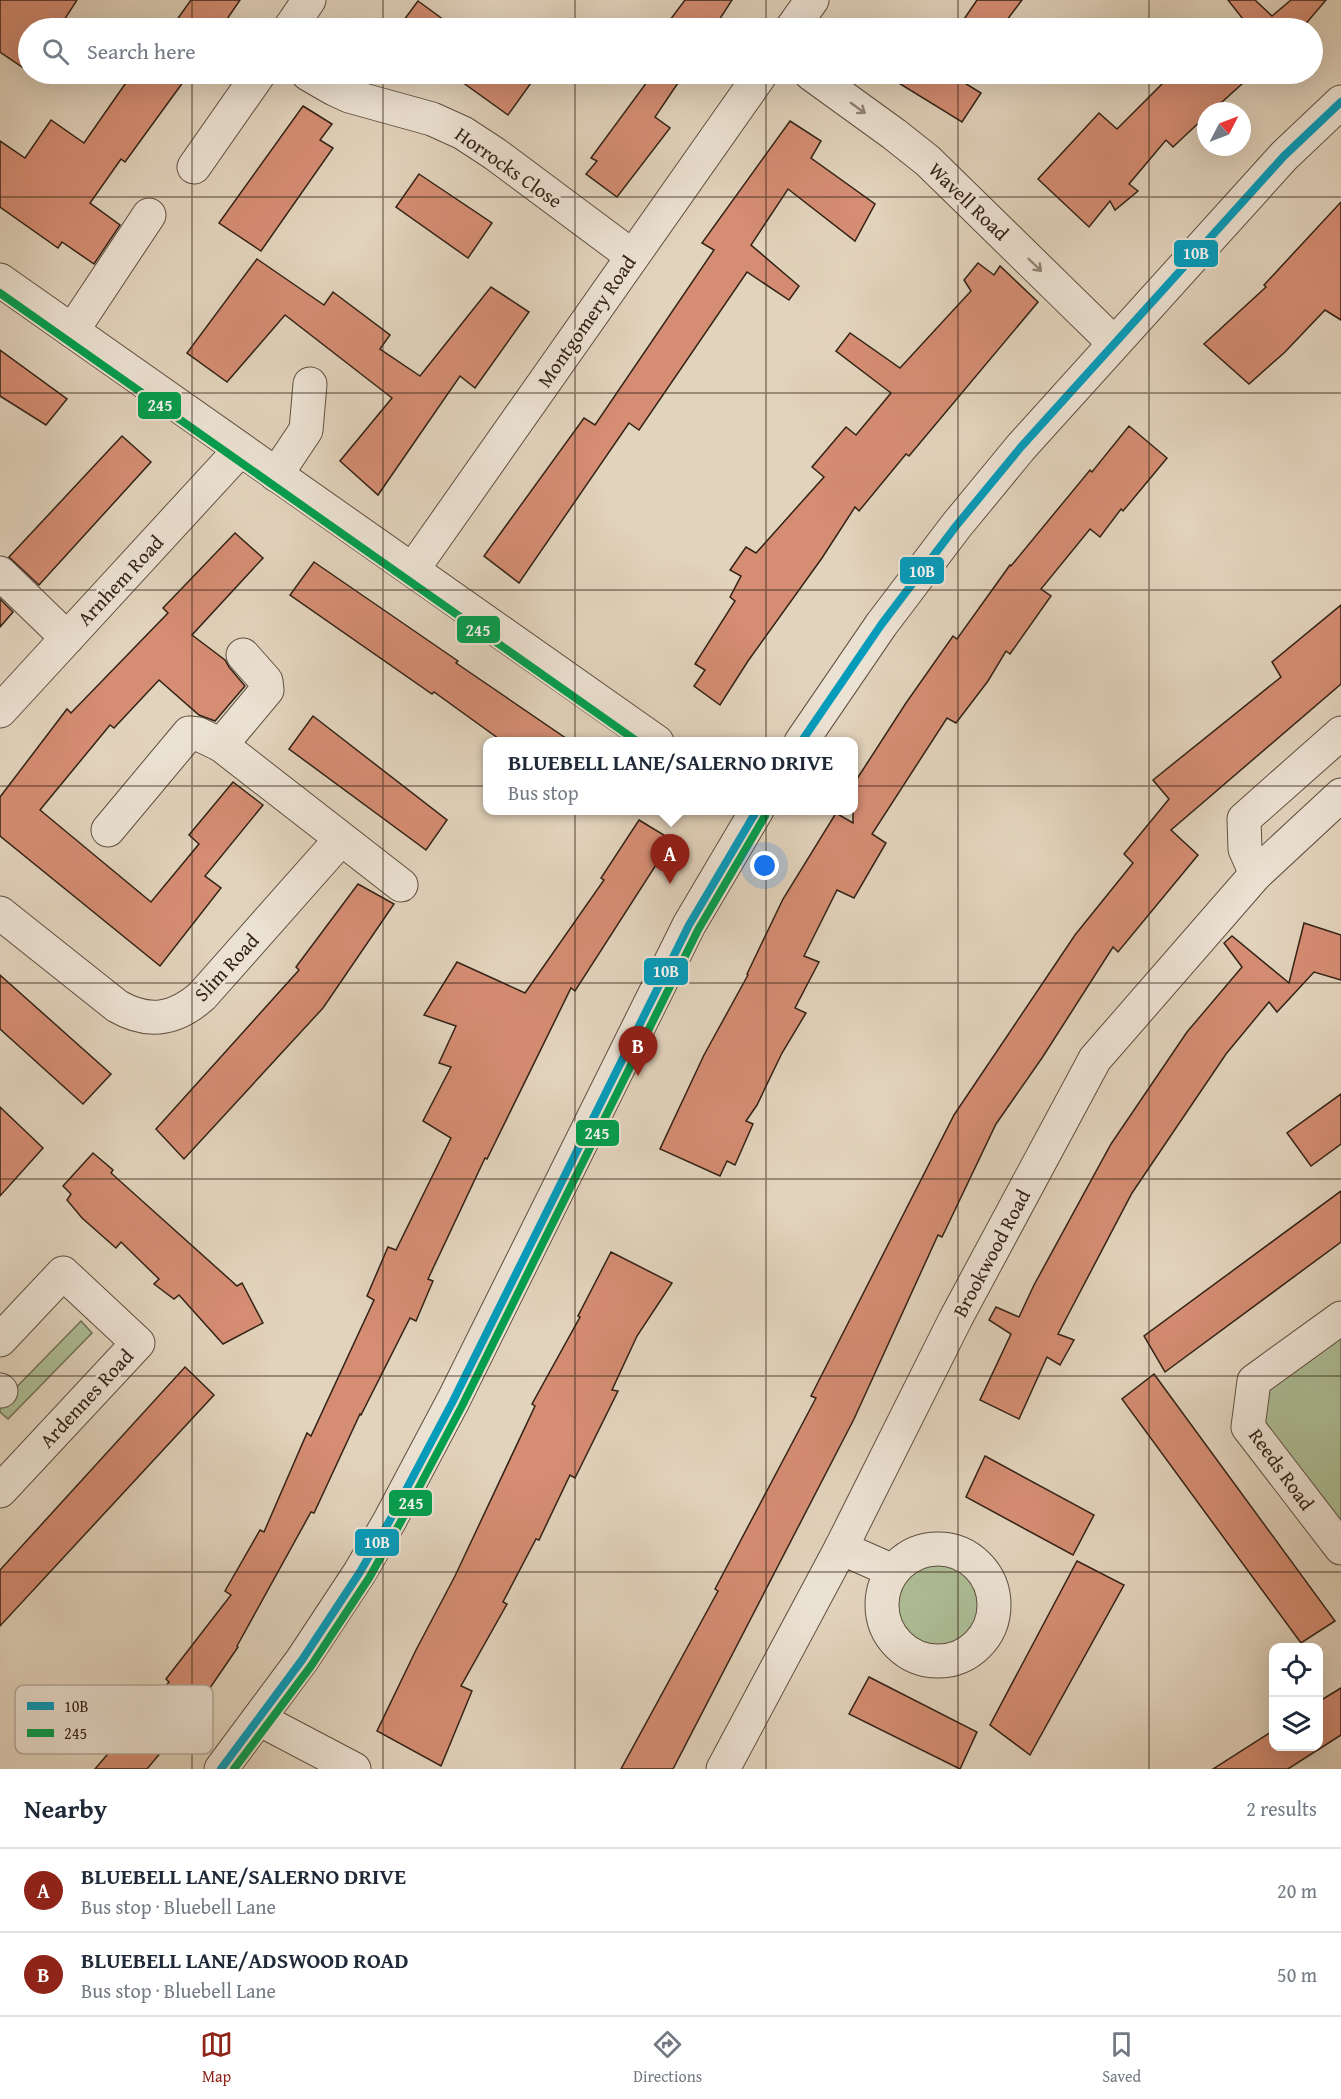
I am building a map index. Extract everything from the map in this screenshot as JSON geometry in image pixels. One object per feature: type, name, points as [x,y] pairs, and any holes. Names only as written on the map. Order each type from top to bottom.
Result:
[{"type":"street","points":[[297,18],[309,0]]},
{"type":"street","points":[[799,18],[812,0]]},
{"type":"street","points":[[195,167],[252,84]]},
{"type":"street","name":"Horrocks Close","points":[[324,84],[349,96],[432,119],[463,133],[487,148],[632,256]]},
{"type":"street","name":"Montgomery Road","points":[[412,569],[754,84]]},
{"type":"street","name":"Wavell Road","points":[[825,84],[928,161],[1114,343]]},
{"type":"street","points":[[804,737],[881,625],[1021,447],[1284,156],[1341,102]]},
{"type":"street","points":[[72,331],[149,215]]},
{"type":"street","points":[[0,280],[651,737]]},
{"type":"street","points":[[276,475],[306,430],[310,384]]},
{"type":"street","name":"Arnhem Road","points":[[0,711],[240,450]]},
{"type":"street","points":[[0,573],[67,638]]},
{"type":"street","points":[[221,745],[267,690],[266,681],[243,655]]},
{"type":"street","points":[[108,830],[189,733],[198,734],[221,745],[400,885]]},
{"type":"street","points":[[1256,874],[1245,849],[1244,819],[1341,733]]},
{"type":"street","name":"Brookwood Road","points":[[723,1769],[841,1548],[956,1318],[1095,1059],[1256,874],[1338,803]]},
{"type":"street","points":[[221,1769],[336,1610],[390,1520],[463,1383],[689,925],[754,815]]},
{"type":"street","name":"Slim Road","points":[[0,913],[117,1006],[139,1016],[172,1015],[193,1004],[210,987],[341,839]]},
{"type":"street","name":"Ardennes Road","points":[[0,1340],[63,1273],[138,1342],[0,1491]]},
{"type":"street","name":"Reeds Road","points":[[1341,1318],[1254,1381],[1248,1427],[1341,1548]]},
{"type":"street","points":[[841,1548],[893,1571]]},
{"type":"street","points":[[259,1719],[354,1769]]},
{"type":"green space","points":[[1341,1318],[1341,1548],[1248,1427],[1254,1381]]},
{"type":"green space","points":[[81,1321],[92,1333],[8,1419],[0,1412],[0,1404]]},
{"type":"green space","points":[[938,1563],[954,1566],[968,1575],[977,1589],[980,1605],[977,1621],[968,1635],[954,1644],[938,1647],[922,1644],[908,1635],[899,1621],[896,1605],[899,1589],[908,1575],[922,1566]]},
{"type":"building","points":[[0,0],[77,0],[65,18],[18,18],[18,64],[0,52]]},
{"type":"building","points":[[191,0],[240,0],[228,18],[178,18]]},
{"type":"building","points":[[685,0],[732,0],[720,18],[672,18]]},
{"type":"building","points":[[977,0],[1022,0],[1008,18],[965,18]]},
{"type":"building","points":[[1228,0],[1255,0],[1272,16],[1291,0],[1326,0],[1311,18],[1242,18]]},
{"type":"building","points":[[418,1],[441,18],[405,18]]},
{"type":"building","points":[[125,84],[182,84],[125,162],[121,159],[90,203],[120,225],[94,264],[62,242],[58,248],[0,207],[0,141],[25,158],[51,120],[84,143]]},
{"type":"building","points":[[465,84],[530,84],[508,115]]},
{"type":"building","points":[[646,84],[677,84],[655,117],[670,128],[617,197],[586,174],[597,161],[591,158]]},
{"type":"building","points":[[900,84],[966,84],[981,93],[962,122]]},
{"type":"building","points":[[1162,84],[1242,84],[1222,102],[1197,102],[1197,124],[1173,147],[1166,140],[1129,184],[1138,191],[1115,210],[1110,201],[1089,227],[1038,179],[1099,113],[1117,129]]},
{"type":"building","points":[[303,106],[332,124],[320,140],[333,148],[261,251],[219,223]]},
{"type":"building","points":[[790,121],[821,141],[811,158],[875,204],[855,241],[788,189],[751,245],[799,286],[789,300],[747,272],[639,430],[629,423],[519,583],[484,556],[584,418],[595,425],[714,250],[702,243]]},
{"type":"building","points":[[419,174],[492,223],[468,258],[396,207]]},
{"type":"building","points":[[1341,202],[1341,320],[1325,310],[1285,352],[1249,384],[1204,344],[1266,287],[1264,285]]},
{"type":"building","points":[[257,259],[324,305],[333,292],[390,335],[380,349],[420,376],[491,287],[529,312],[475,388],[460,376],[378,495],[340,461],[392,398],[285,315],[227,382],[187,353]]},
{"type":"building","points":[[978,263],[994,275],[1000,266],[1038,302],[909,456],[906,454],[859,511],[855,507],[720,705],[694,686],[705,670],[695,664],[735,601],[730,597],[741,576],[730,570],[746,547],[756,553],[824,477],[812,467],[846,427],[856,435],[891,393],[836,351],[850,333],[900,368],[971,291],[964,280]]},
{"type":"building","points":[[0,350],[67,399],[46,425],[0,396]]},
{"type":"building","points":[[1129,426],[1167,458],[1123,511],[1121,509],[1100,537],[1090,529],[1041,589],[1051,596],[1010,654],[1006,651],[988,681],[956,723],[947,718],[872,834],[886,843],[854,898],[837,890],[804,956],[819,962],[795,1008],[806,1013],[782,1053],[757,1105],[746,1121],[753,1124],[735,1165],[727,1161],[720,1176],[660,1149],[704,1055],[748,975],[783,899],[835,815],[839,815],[853,823],[853,815],[858,815],[858,777],[953,636],[957,639],[1010,565],[1090,470],[1092,472]]},
{"type":"building","points":[[122,436],[151,462],[39,585],[9,557]]},
{"type":"building","points":[[235,533],[263,558],[192,635],[225,660],[245,686],[215,721],[199,715],[159,680],[114,728],[110,725],[40,810],[151,902],[199,844],[189,835],[233,782],[263,805],[205,876],[221,888],[160,966],[0,836],[0,797],[67,709],[71,713],[168,613],[163,608]]},
{"type":"building","points":[[314,562],[564,737],[496,737],[290,595]]},
{"type":"building","points":[[0,599],[13,612],[0,627]]},
{"type":"building","points":[[1341,605],[1341,684],[1171,830],[1198,855],[1118,952],[1113,947],[1042,1058],[996,1124],[942,1237],[938,1235],[854,1419],[673,1769],[621,1769],[718,1591],[715,1589],[816,1398],[811,1396],[954,1115],[1075,935],[1133,863],[1124,854],[1169,799],[1153,780],[1281,677],[1272,662]]},
{"type":"building","points":[[313,716],[447,820],[426,850],[289,749]]},
{"type":"building","points":[[639,820],[672,840],[575,991],[571,988],[487,1159],[485,1158],[428,1279],[433,1281],[416,1321],[410,1318],[360,1414],[314,1513],[311,1512],[238,1647],[212,1685],[166,1685],[169,1682],[166,1679],[231,1595],[225,1591],[260,1530],[264,1532],[307,1433],[311,1436],[374,1300],[367,1296],[388,1247],[396,1250],[451,1138],[423,1121],[451,1067],[439,1063],[456,1026],[424,1015],[457,962],[525,993],[604,880],[601,878]]},
{"type":"building","points":[[358,884],[394,904],[323,1008],[184,1159],[156,1129],[299,970],[296,967]]},
{"type":"building","points":[[1304,923],[1341,935],[1341,980],[1314,972],[1277,1012],[1269,1002],[1226,1054],[1132,1193],[1058,1334],[1074,1340],[1060,1365],[1047,1357],[1019,1419],[980,1400],[1011,1334],[989,1320],[996,1307],[1019,1317],[1111,1144],[1187,1032],[1242,967],[1224,943],[1232,936],[1289,983]]},
{"type":"building","points":[[0,975],[111,1074],[83,1104],[0,1029]]},
{"type":"building","points":[[1341,1094],[1341,1144],[1311,1166],[1287,1133]]},
{"type":"building","points":[[0,1107],[43,1148],[0,1196]]},
{"type":"building","points":[[93,1153],[113,1170],[111,1173],[237,1286],[242,1283],[263,1323],[223,1344],[179,1295],[174,1299],[154,1284],[159,1279],[121,1242],[116,1248],[82,1218],[67,1200],[71,1194],[63,1186]]},
{"type":"building","points":[[1341,1191],[1341,1242],[1165,1372],[1144,1336]]},
{"type":"building","points":[[611,1252],[672,1283],[637,1336],[612,1390],[618,1391],[575,1478],[570,1475],[539,1540],[536,1539],[503,1602],[507,1604],[461,1686],[472,1691],[441,1766],[377,1731],[455,1576],[535,1406],[532,1404],[580,1317],[578,1316]]},
{"type":"building","points":[[185,1367],[214,1395],[0,1626],[0,1570]]},
{"type":"building","points":[[1154,1374],[1335,1621],[1301,1643],[1122,1399]]},
{"type":"building","points":[[985,1456],[1094,1515],[1073,1555],[966,1497]]},
{"type":"building","points":[[1077,1561],[1124,1585],[1030,1755],[990,1725]]},
{"type":"building","points":[[869,1677],[977,1732],[960,1769],[849,1714]]},
{"type":"building","points":[[1341,1688],[1341,1735],[1323,1747],[1323,1699]]},
{"type":"building","points":[[1269,1733],[1269,1751],[1316,1751],[1288,1769],[1213,1769]]},
{"type":"building","points":[[108,1754],[160,1754],[147,1769],[95,1769]]},
{"type":"transit line","name":"10B","points":[[804,737],[881,625],[956,526],[1021,447],[1284,156],[1341,102]]},
{"type":"transit line","name":"245","points":[[0,293],[631,737]]},
{"type":"transit line","name":"10B","points":[[221,1769],[302,1660],[360,1572],[390,1520],[453,1401],[689,925],[754,815]]},
{"type":"transit line","name":"245","points":[[234,1769],[311,1666],[369,1578],[399,1525],[462,1406],[698,930],[765,815]]},
{"type":"place","name":"BLUEBELL LANE/SALERNO DRIVE","points":[[670,884]]},
{"type":"place","name":"BLUEBELL LANE/ADSWOOD ROAD","points":[[638,1076]]}]
